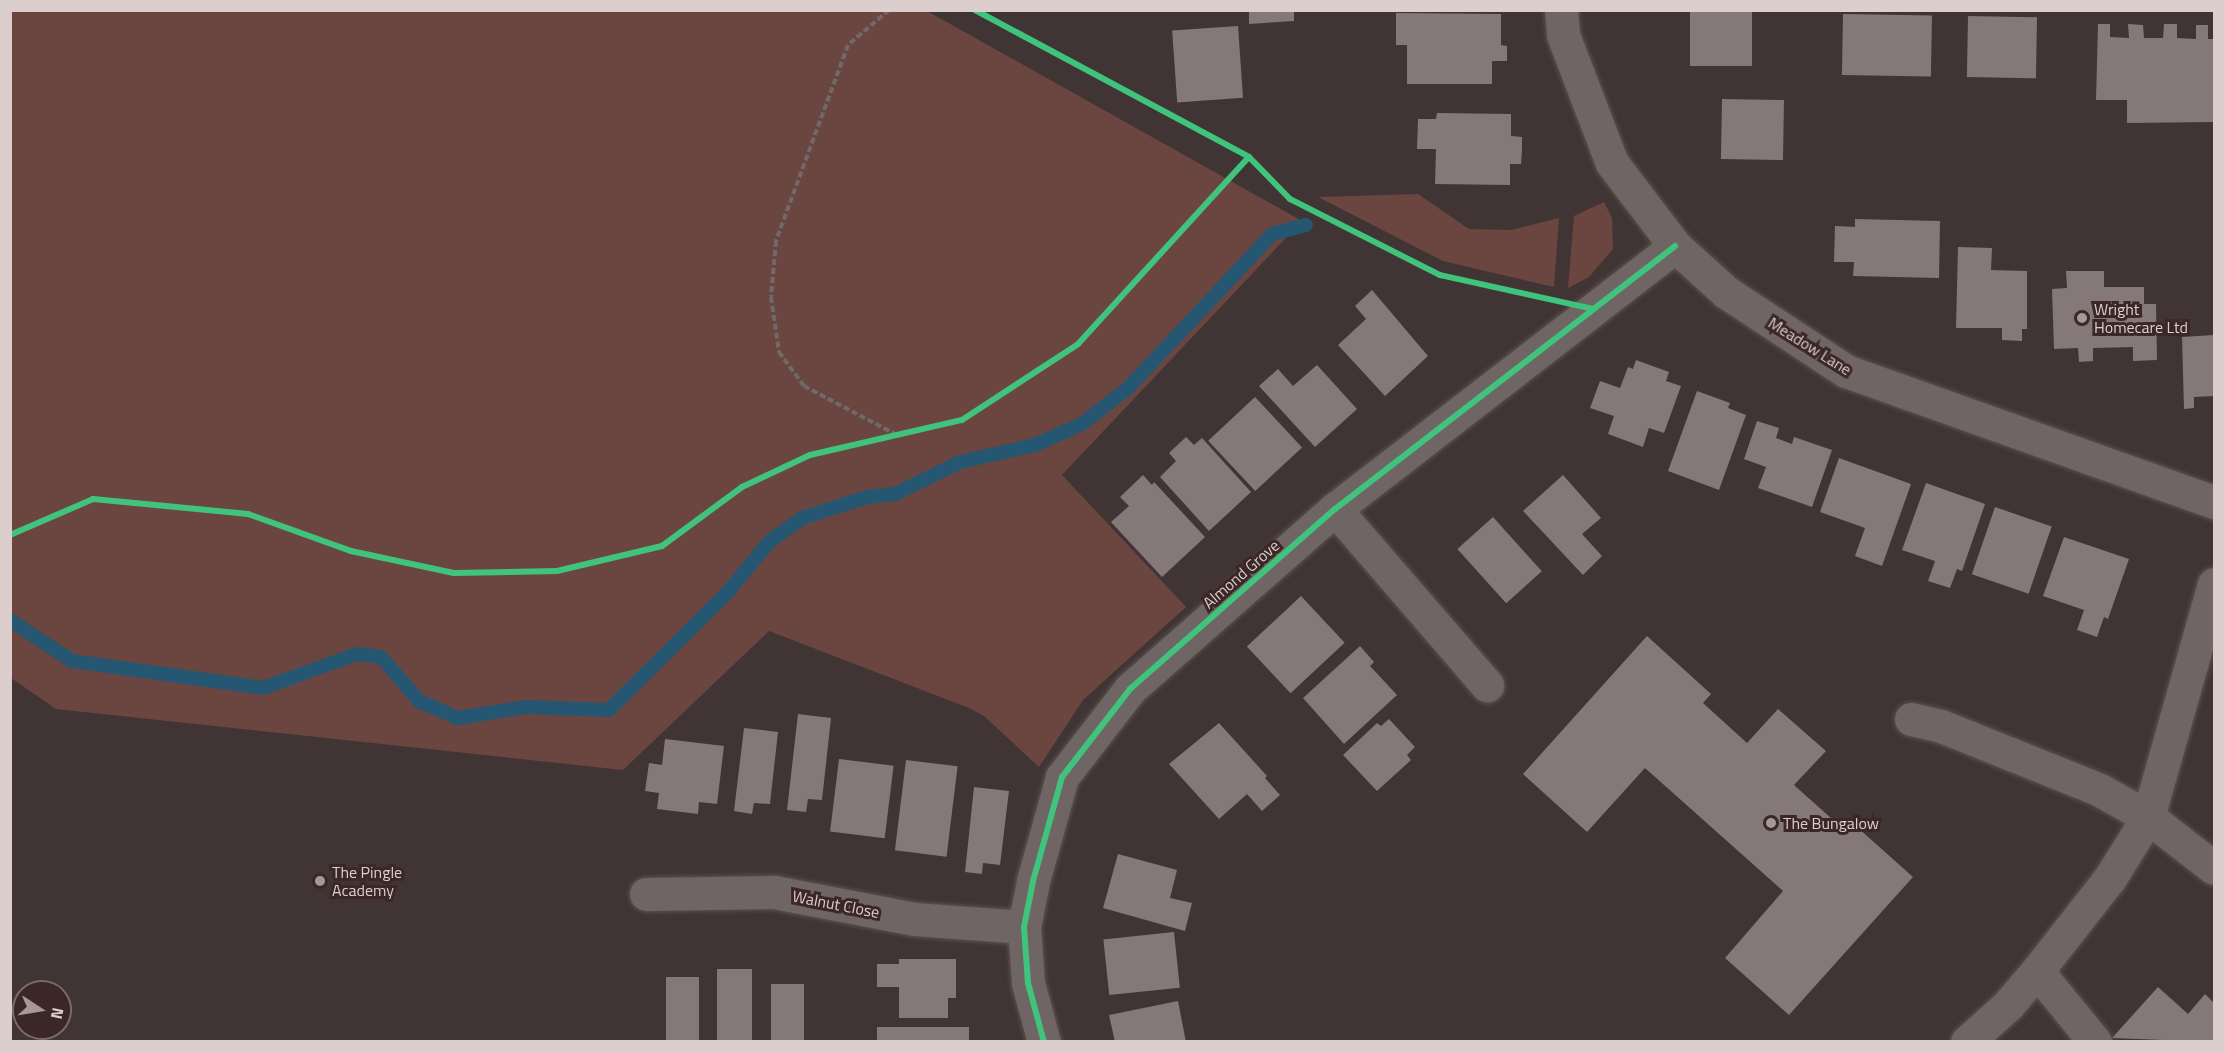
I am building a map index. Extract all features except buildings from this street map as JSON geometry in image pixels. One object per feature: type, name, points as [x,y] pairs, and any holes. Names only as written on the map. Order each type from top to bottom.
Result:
[{"type":"street","name":"Meadow Lane","points":[[1561,10],[1563,35],[1612,163],[1675,246],[1726,292],[1846,371],[2214,502]]},
{"type":"street","name":"Almond Grove","points":[[1044,1041],[1028,983],[1024,927],[1062,777],[1130,689],[1335,509],[1675,246]]},
{"type":"street","points":[[1335,509],[1487,685]]},
{"type":"street","points":[[1979,1037],[2037,971],[2110,878],[2148,817],[2214,584]]},
{"type":"street","points":[[1911,719],[1941,726],[2100,790],[2148,817],[2214,868]]},
{"type":"street","name":"Walnut Close","points":[[646,894],[774,892],[914,919],[1024,927]]},
{"type":"street","points":[[2037,971],[2095,1041]]},
{"type":"path","points":[[889,10],[848,45],[776,241],[771,297],[779,352],[804,386],[897,435]]},
{"type":"path","points":[[886,438],[908,433]]},
{"type":"shaded area","points":[[10,11],[927,11],[1302,221],[1062,475],[1186,607],[1083,700],[1039,767],[984,716],[969,708],[769,631],[623,770],[56,709],[11,678]]},
{"type":"shaded area","points":[[1418,194],[1469,229],[1511,230],[1559,218],[1554,287],[1443,261],[1318,197]]},
{"type":"shaded area","points":[[1604,202],[1612,218],[1613,249],[1589,277],[1568,288],[1574,216]]},
{"type":"waterway","points":[[10,620],[72,661],[263,688],[357,654],[381,657],[419,701],[458,718],[525,707],[609,710],[727,593],[769,542],[802,518],[867,497],[895,494],[960,462],[1035,445],[1082,424],[1129,387],[1272,234],[1306,225]]},
{"type":"cycle path","points":[[975,10],[1249,157],[1290,199],[1440,275],[1593,309]]},
{"type":"cycle path","points":[[10,535],[93,499],[248,514],[351,551],[454,573],[557,571],[662,546],[742,487],[810,455],[962,420],[1078,344],[1249,157]]},
{"type":"cycle path","points":[[1044,1042],[1028,983],[1024,927],[1033,881],[1062,777],[1130,689],[1335,509],[1675,246]]},
{"type":"place","name":"Wright Homecare Ltd","points":[[2082,318]]},
{"type":"place","name":"The Bungalow","points":[[1771,823]]},
{"type":"place","name":"The Pingle Academy","points":[[320,881]]}]
